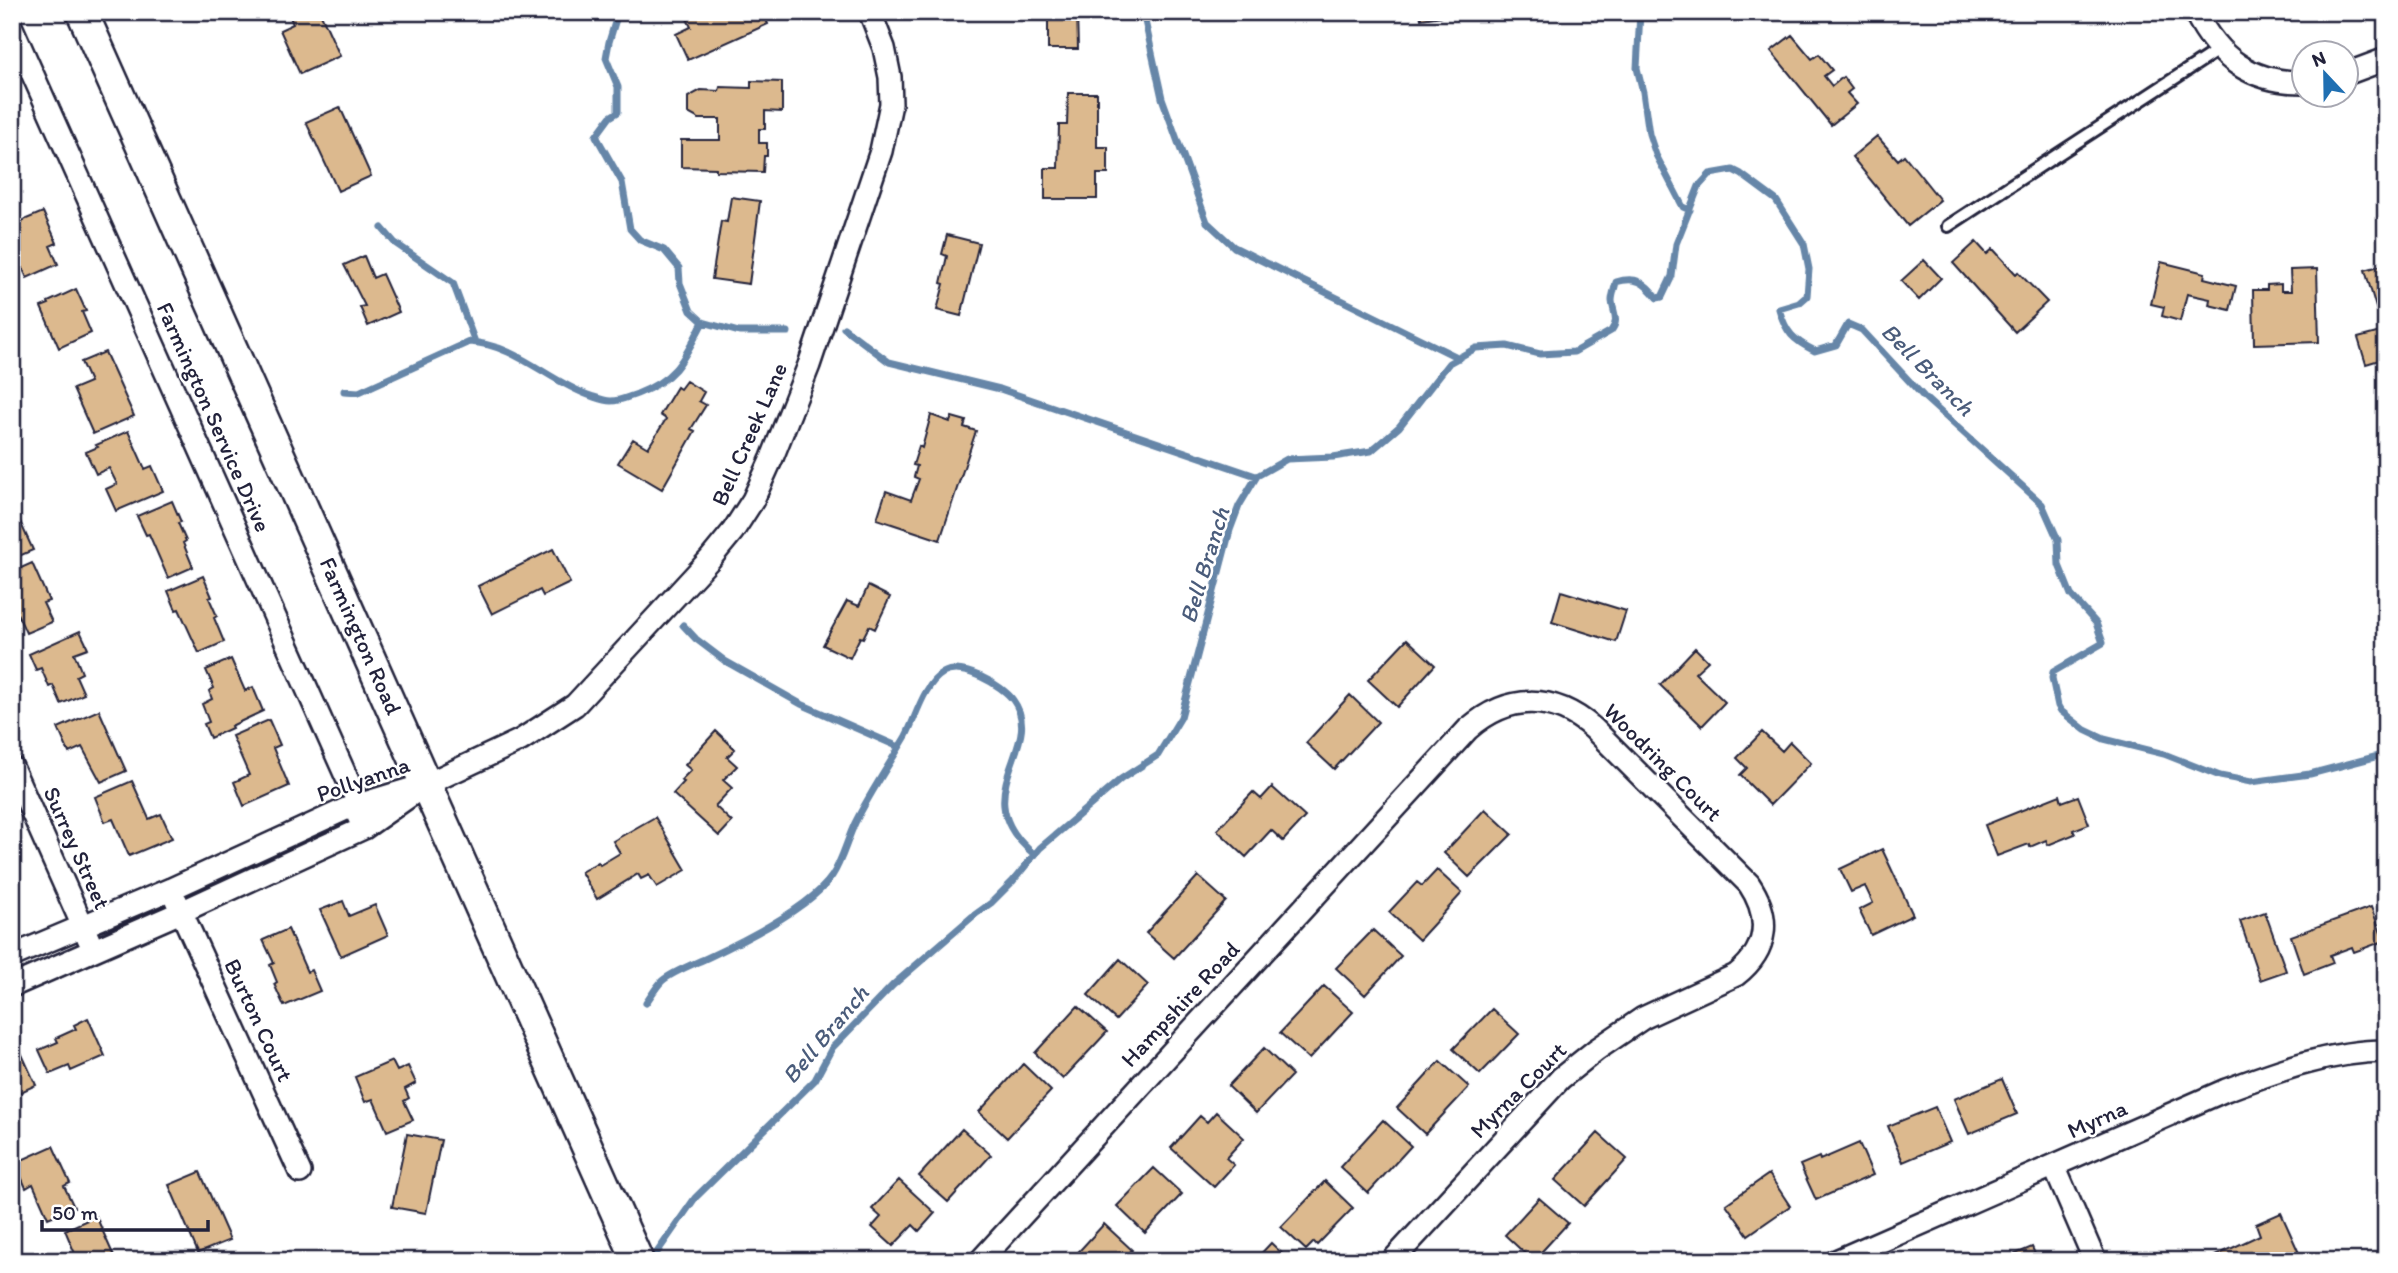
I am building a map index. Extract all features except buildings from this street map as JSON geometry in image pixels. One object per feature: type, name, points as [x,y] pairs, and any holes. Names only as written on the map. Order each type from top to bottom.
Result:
[{"type":"main road","name":"Farmington Road","points":[[82,12],[638,1261]]},
{"type":"street","name":"Bell Creek Lane","points":[[427,784],[521,740],[575,705],[710,559],[753,500],[809,365],[888,124],[891,104],[890,78],[884,48],[870,12]]},
{"type":"street","points":[[2195,12],[2218,50],[2230,60],[2259,76],[2290,81]]},
{"type":"street","name":"Farmington Service Drive","points":[[12,28],[358,803],[358,816],[364,828]]},
{"type":"street","points":[[2360,69],[2386,59]]},
{"type":"street","name":"Woodring Court","points":[[1419,782],[1468,729],[1499,708],[1535,702],[1570,711],[1594,729],[1749,884],[1762,908],[1763,934]]},
{"type":"street","name":"Surrey Street","points":[[12,767],[94,951]]},
{"type":"street","name":"Hampshire Road","points":[[980,1261],[1419,782]]},
{"type":"street","name":"Pollyanna","points":[[12,956],[171,889],[358,803],[427,784]]},
{"type":"street","name":"Pollyanna","points":[[12,986],[364,828],[427,784]]},
{"type":"street","name":"Burton Court","points":[[171,889],[300,1172]]},
{"type":"street","name":"Myrna Court","points":[[1392,1261],[1561,1078],[1643,1018],[1736,975],[1754,958],[1763,934]]},
{"type":"street","name":"Myrna","points":[[1836,1261],[2226,1090],[2281,1069],[2330,1057],[2386,1051]]},
{"type":"street","points":[[2054,1166],[2095,1261]]},
{"type":"lane","points":[[1948,226],[2218,50]]},
{"type":"waterway","points":[[615,12],[616,19],[606,58],[618,87],[618,112],[610,117],[596,136],[622,182],[630,229],[640,240],[664,250],[679,268],[680,283],[691,311],[703,322],[739,332],[788,332]]},
{"type":"waterway","points":[[1143,12],[1162,98],[1207,222],[1234,247],[1459,358]]},
{"type":"waterway","points":[[1640,12],[1637,68],[1649,134],[1656,155],[1683,207],[1690,210]]},
{"type":"waterway","name":"Bell Branch","points":[[651,1261],[695,1198],[815,1080],[832,1048],[893,985],[991,903],[1040,848],[1121,779],[1158,755],[1181,717],[1230,530],[1239,506],[1257,476],[1287,459],[1333,457],[1371,451],[1399,427],[1449,363],[1476,348],[1507,346],[1540,354],[1574,352],[1611,331],[1616,320],[1612,301],[1616,282],[1635,280],[1657,298],[1662,297],[1672,276],[1676,244],[1699,186],[1710,174],[1733,170],[1776,200],[1804,244],[1809,269],[1807,296],[1799,303],[1779,309],[1791,335],[1815,351],[1836,345],[1848,324],[1862,330],[1924,397],[2042,504],[2058,540],[2059,565],[2071,595],[2096,623],[2103,643],[2053,672],[2052,678],[2061,711],[2085,730],[2104,739],[2164,754],[2220,776],[2251,782],[2310,774],[2386,754]]},
{"type":"waterway","points":[[382,228],[395,243],[453,283],[475,342]]},
{"type":"waterway","points":[[344,391],[359,392],[469,342],[502,349],[591,396],[618,400],[651,388],[671,374],[685,356],[703,322]]},
{"type":"waterway","points":[[844,328],[889,362],[1000,389],[1256,476]]},
{"type":"waterway","points":[[683,625],[696,639],[725,661],[801,704],[899,747]]},
{"type":"waterway","points":[[646,1003],[667,977],[775,922],[822,888],[836,870],[855,823],[906,736],[926,693],[943,673],[951,670],[971,673],[991,682],[1013,700],[1021,718],[1021,735],[1004,792],[1005,812],[1014,833],[1035,855]]}]
